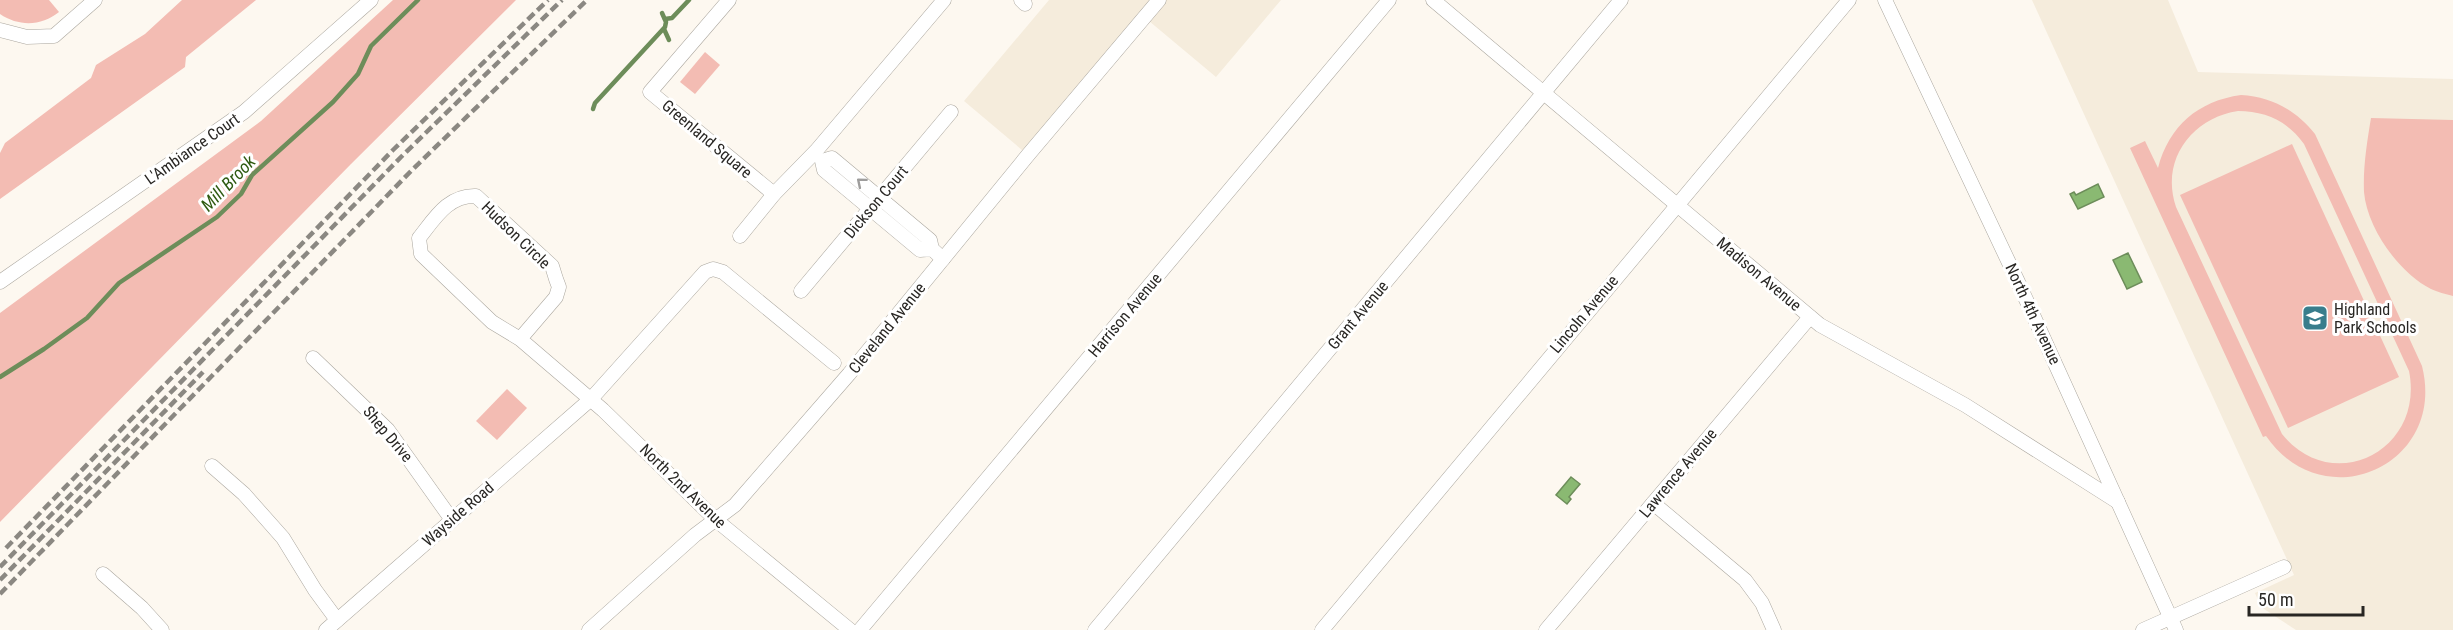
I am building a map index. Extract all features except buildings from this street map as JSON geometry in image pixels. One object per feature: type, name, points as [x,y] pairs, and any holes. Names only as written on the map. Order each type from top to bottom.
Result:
[{"type":"street","name":"L'Ambiance Court","points":[[0,282],[244,112],[371,0]]},
{"type":"street","name":"Greenland Square","points":[[729,0],[650,92],[774,194]]},
{"type":"street","points":[[740,236],[774,194],[818,158],[944,0]]},
{"type":"street","name":"Cleveland Avenue","points":[[589,630],[695,536],[735,505],[849,374],[938,254],[1159,0]]},
{"type":"street","name":"Harrison Avenue","points":[[860,630],[1389,0]]},
{"type":"street","name":"Madison Avenue","points":[[1433,0],[1820,325],[1965,405],[2118,502]]},
{"type":"street","name":"Grant Avenue","points":[[1095,630],[1621,0]]},
{"type":"street","name":"Lincoln Avenue","points":[[1322,630],[1676,204],[1849,0]]},
{"type":"street","name":"North 4th Avenue","points":[[1885,0],[2019,284],[2173,624]]},
{"type":"street","points":[[0,30],[27,37],[54,36],[89,2]]},
{"type":"street","name":"Dickson Court","points":[[801,291],[951,112]]},
{"type":"street","points":[[818,158],[832,158],[930,240],[938,254]]},
{"type":"street","points":[[818,158],[824,170],[920,250],[938,254]]},
{"type":"street","name":"Hudson Circle","points":[[476,196],[552,266],[559,287],[556,297],[520,339],[492,322],[421,254],[419,238],[442,210],[458,198],[476,196]]},
{"type":"street","name":"Wayside Road","points":[[326,630],[591,399],[688,288],[705,272],[713,269],[723,272],[834,363]]},
{"type":"street","name":"Lawrence Avenue","points":[[1546,630],[1810,317]]},
{"type":"street","name":"North 2nd Avenue","points":[[520,339],[591,399],[716,520],[850,630]]},
{"type":"street","name":"Shep Drive","points":[[313,358],[388,430],[452,520]]},
{"type":"street","points":[[212,466],[244,494],[284,538],[315,590],[337,620]]},
{"type":"street","points":[[1653,503],[1745,580],[1762,603],[1774,630]]},
{"type":"street","points":[[2143,630],[2173,624],[2284,567]]},
{"type":"street","points":[[103,574],[142,608],[162,630]]},
{"type":"shaded area","points":[[0,0],[49,0],[59,12],[45,20],[23,23],[0,14]]},
{"type":"shaded area","points":[[182,0],[256,0],[186,57],[185,67],[0,199],[0,153],[5,143],[91,78],[96,65],[145,34]]},
{"type":"shaded area","points":[[393,0],[516,0],[351,164],[0,522],[0,313],[261,121]]},
{"type":"shaded area","points":[[1049,0],[1281,0],[1216,77],[1149,21],[1028,155],[964,101]]},
{"type":"shaded area","name":"Highland Park Schools","points":[[2032,0],[2168,0],[2198,72],[2453,79],[2453,630],[2296,630],[2261,607],[2255,593],[2294,575]]},
{"type":"shaded area","points":[[705,52],[720,65],[695,94],[680,82]]},
{"type":"shaded area","points":[[2241,95],[2273,102],[2300,118],[2315,134],[2422,366],[2425,401],[2416,431],[2399,454],[2375,470],[2347,477],[2318,474],[2290,461],[2266,436],[2263,437],[2130,148],[2145,141],[2158,168],[2163,153],[2178,128],[2199,110],[2226,98]],"holes":[[[2248,111],[2267,115],[2283,123],[2304,144],[2409,371],[2410,399],[2403,423],[2389,442],[2371,456],[2349,463],[2326,462],[2303,453],[2282,434],[2176,207],[2172,190],[2172,173],[2176,158],[2184,144],[2207,122],[2221,115]]]},
{"type":"shaded area","points":[[2371,118],[2453,120],[2453,296],[2431,289],[2407,272],[2387,248],[2371,220],[2366,206],[2364,183]]},
{"type":"shaded area","points":[[2292,144],[2399,377],[2288,428],[2180,195]]},
{"type":"shaded area","points":[[2098,184],[2104,197],[2078,209],[2070,194],[2074,192],[2076,195]]},
{"type":"shaded area","points":[[2128,253],[2142,282],[2127,289],[2113,260]]},
{"type":"shaded area","points":[[507,389],[527,408],[497,440],[476,421]]},
{"type":"shaded area","points":[[1571,477],[1580,484],[1569,497],[1571,499],[1567,504],[1556,495]]},
{"type":"waterway","name":"Mill Brook","points":[[0,377],[87,318],[119,283],[217,217],[241,194],[252,175],[333,102],[358,74],[371,46],[418,0]]},
{"type":"waterway","points":[[665,19],[672,18],[689,0]]},
{"type":"waterway","points":[[593,109],[595,103],[665,27],[666,22],[662,13]]},
{"type":"waterway","points":[[664,29],[669,40]]},
{"type":"railway","points":[[6,548],[393,150],[548,0]]},
{"type":"railway","points":[[0,567],[401,157],[562,0]]},
{"type":"railway","points":[[0,594],[413,169],[587,0]]},
{"type":"railway","points":[[0,580],[203,372]]},
{"type":"place","name":"Highland Park Schools","points":[[2315,318]]}]
